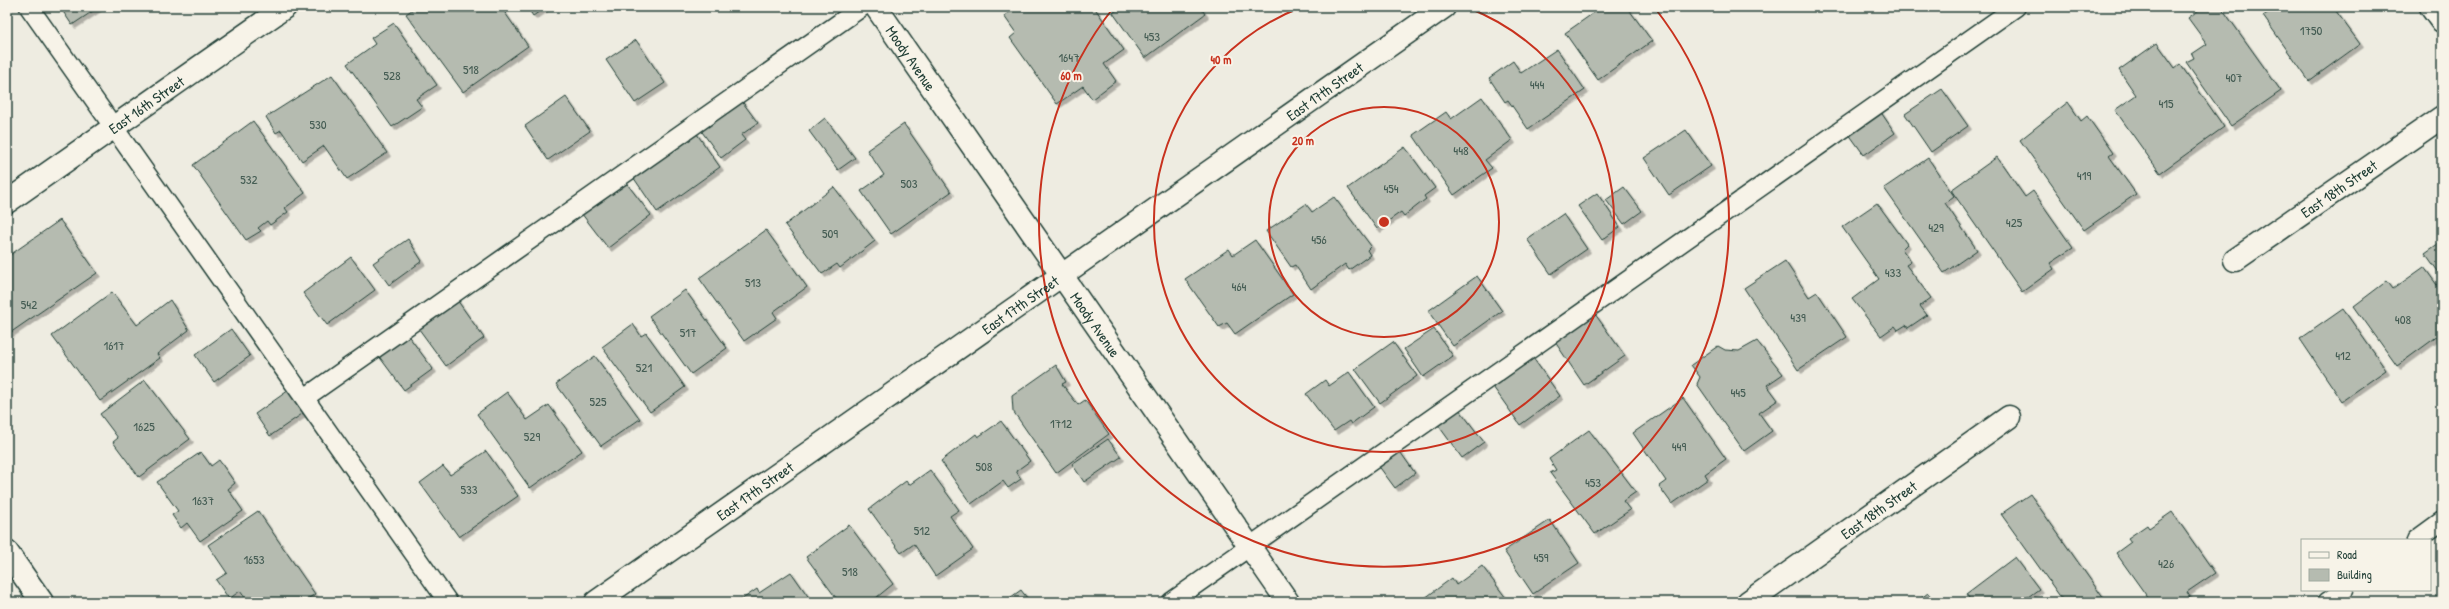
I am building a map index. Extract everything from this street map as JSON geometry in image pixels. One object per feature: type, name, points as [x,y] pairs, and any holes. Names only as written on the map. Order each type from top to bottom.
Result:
[{"type":"street","name":"East 16th Street","points":[[7,202],[285,7]]},
{"type":"street","name":"Moody Avenue","points":[[876,7],[1288,602]]},
{"type":"street","name":"East 17th Street","points":[[596,602],[1444,7]]},
{"type":"street","points":[[2431,7],[2442,22]]},
{"type":"street","name":"East 18th Street","points":[[2235,260],[2442,118]]},
{"type":"street","name":"East 18th Street","points":[[1748,602],[2009,417]]},
{"type":"street","points":[[7,552],[42,602]]},
{"type":"lane","points":[[29,7],[306,397],[448,602]]},
{"type":"lane","points":[[306,397],[862,7]]},
{"type":"lane","points":[[1171,602],[2016,7]]},
{"type":"lane","points":[[2417,539],[2442,522]]},
{"type":"lane","points":[[2327,602],[2343,591]]},
{"type":"building","points":[[60,7],[99,7],[72,25]]},
{"type":"building","points":[[416,7],[501,7],[528,46],[463,92],[406,14]]},
{"type":"building","points":[[527,7],[546,7],[533,16]]},
{"type":"building","points":[[1017,7],[1094,7],[1124,50],[1104,64],[1116,81],[1092,99],[1083,86],[1057,104],[1010,38],[1016,33],[1004,16]]},
{"type":"building","points":[[1121,7],[1200,7],[1205,14],[1145,58],[1113,13]]},
{"type":"building","points":[[1602,7],[1627,7],[1652,41],[1598,80],[1565,33]]},
{"type":"building","points":[[2203,7],[2221,7],[2281,91],[2231,126],[2186,62],[2194,58],[2192,54],[2207,44],[2188,18]]},
{"type":"building","points":[[2266,7],[2333,7],[2360,44],[2309,81],[2263,16],[2269,12]]},
{"type":"building","points":[[394,23],[437,85],[416,99],[422,107],[392,127],[347,64],[375,44],[371,38]]},
{"type":"building","points":[[636,40],[665,83],[635,103],[606,60]]},
{"type":"building","points":[[2157,43],[2175,68],[2180,64],[2224,127],[2160,173],[2115,110],[2136,95],[2119,70]]},
{"type":"building","points":[[1557,49],[1585,90],[1528,129],[1508,100],[1505,102],[1489,78],[1513,61],[1521,73]]},
{"type":"building","points":[[332,75],[387,153],[347,179],[324,146],[302,161],[281,130],[276,133],[266,117]]},
{"type":"building","points":[[1942,89],[1968,126],[1931,152],[1905,114]]},
{"type":"building","points":[[738,96],[758,123],[741,135],[745,140],[721,158],[697,125]]},
{"type":"building","points":[[566,97],[590,131],[548,160],[525,126]]},
{"type":"building","points":[[1482,97],[1512,140],[1485,160],[1492,168],[1454,195],[1413,135],[1446,112],[1451,119]]},
{"type":"building","points":[[2068,102],[2081,121],[2087,116],[2113,153],[2109,156],[2136,194],[2084,230],[2020,140]]},
{"type":"building","points":[[1878,108],[1895,133],[1864,155],[1846,130]]},
{"type":"building","points":[[825,118],[855,158],[838,170],[809,131]]},
{"type":"building","points":[[253,121],[305,193],[285,208],[288,212],[270,225],[267,221],[258,228],[261,231],[246,240],[193,165]]},
{"type":"building","points":[[904,124],[951,192],[891,234],[861,191],[884,175],[867,150]]},
{"type":"building","points":[[692,127],[720,167],[657,212],[629,171]]},
{"type":"building","points":[[1686,130],[1711,166],[1669,195],[1644,158]]},
{"type":"building","points":[[1405,147],[1435,188],[1424,196],[1426,199],[1404,216],[1401,212],[1377,229],[1348,188]]},
{"type":"building","points":[[1997,157],[2025,197],[2033,191],[2073,248],[2050,263],[2054,269],[2022,292],[1951,190]]},
{"type":"building","points":[[1928,158],[1954,196],[1945,203],[1977,250],[1944,273],[1884,188]]},
{"type":"building","points":[[621,176],[651,215],[608,248],[578,209]]},
{"type":"building","points":[[834,187],[875,241],[840,268],[837,264],[822,274],[785,225]]},
{"type":"building","points":[[1624,187],[1642,211],[1624,224],[1606,200]]},
{"type":"building","points":[[1597,193],[1620,227],[1602,240],[1578,206]]},
{"type":"building","points":[[1334,197],[1371,246],[1367,250],[1370,255],[1349,270],[1345,264],[1311,289],[1295,265],[1291,267],[1266,231],[1306,204],[1312,212]]},
{"type":"building","points":[[1877,203],[1907,244],[1902,249],[1911,262],[1906,265],[1931,298],[1920,306],[1927,315],[1908,328],[1906,325],[1898,330],[1895,326],[1881,336],[1852,299],[1879,279],[1842,227]]},
{"type":"building","points":[[1563,214],[1587,249],[1551,274],[1527,239]]},
{"type":"building","points":[[60,220],[97,273],[7,335],[7,257]]},
{"type":"building","points":[[766,230],[807,287],[773,312],[777,318],[744,341],[699,278]]},
{"type":"building","points":[[408,239],[422,261],[389,285],[373,263]]},
{"type":"building","points":[[1255,240],[1293,294],[1235,334],[1227,323],[1219,327],[1185,279],[1229,249],[1233,255]]},
{"type":"building","points":[[2442,241],[2442,277],[2425,253]]},
{"type":"building","points":[[351,257],[375,290],[327,325],[303,293]]},
{"type":"building","points":[[1785,261],[1809,297],[1817,292],[1847,337],[1798,370],[1744,288]]},
{"type":"building","points":[[2424,267],[2442,292],[2442,333],[2397,366],[2354,306],[2387,281],[2393,289]]},
{"type":"building","points":[[1477,276],[1502,311],[1453,346],[1428,311]]},
{"type":"building","points":[[685,290],[727,348],[691,374],[649,316]]},
{"type":"building","points":[[112,292],[137,325],[170,300],[189,330],[157,354],[160,358],[100,401],[52,336]]},
{"type":"building","points":[[455,297],[484,338],[446,366],[416,325]]},
{"type":"building","points":[[2343,309],[2386,370],[2342,401],[2300,339]]},
{"type":"building","points":[[1595,314],[1625,356],[1584,385],[1555,342]]},
{"type":"building","points":[[633,324],[641,336],[646,333],[685,387],[650,412],[602,347]]},
{"type":"building","points":[[231,329],[250,356],[214,382],[195,355]]},
{"type":"building","points":[[1434,329],[1453,356],[1423,377],[1404,349]]},
{"type":"building","points":[[407,334],[433,369],[404,390],[378,355]]},
{"type":"building","points":[[1757,341],[1783,374],[1767,385],[1778,400],[1759,413],[1772,431],[1744,451],[1697,384],[1700,377],[1691,365],[1718,346],[1725,350],[1739,351]]},
{"type":"building","points":[[1393,342],[1417,376],[1380,403],[1355,369]]},
{"type":"building","points":[[1531,355],[1560,396],[1520,425],[1491,384]]},
{"type":"building","points":[[595,356],[640,419],[601,446],[556,384]]},
{"type":"building","points":[[1056,365],[1066,382],[1062,384],[1078,405],[1085,400],[1109,434],[1056,473],[1013,411],[1012,396]]},
{"type":"building","points":[[1349,372],[1374,407],[1351,424],[1349,421],[1334,431],[1306,394],[1325,380],[1329,386]]},
{"type":"building","points":[[145,380],[190,439],[139,477],[113,442],[118,438],[100,414]]},
{"type":"building","points":[[289,390],[305,412],[270,436],[255,414]]},
{"type":"building","points":[[507,392],[527,420],[549,405],[582,451],[530,488],[477,414]]},
{"type":"building","points":[[1683,398],[1726,459],[1705,474],[1708,479],[1672,504],[1659,486],[1666,481],[1633,433]]},
{"type":"building","points":[[1459,409],[1484,442],[1462,458],[1438,425]]},
{"type":"building","points":[[1001,421],[1030,461],[1016,471],[1021,479],[1008,488],[1003,481],[971,504],[941,461],[976,434],[978,437]]},
{"type":"building","points":[[1589,430],[1636,492],[1623,501],[1630,510],[1595,534],[1550,473],[1556,470],[1549,459]]},
{"type":"building","points":[[1108,439],[1121,457],[1084,482],[1072,464]]},
{"type":"building","points":[[1396,446],[1415,473],[1395,488],[1375,461]]},
{"type":"building","points":[[486,451],[518,496],[459,537],[420,483],[443,466],[450,475]]},
{"type":"building","points":[[201,452],[211,466],[219,460],[235,483],[228,489],[243,511],[200,541],[187,523],[181,528],[172,515],[178,511],[157,482]]},
{"type":"building","points":[[930,470],[959,510],[950,516],[973,549],[935,576],[914,544],[901,553],[869,509],[906,481],[909,485]]},
{"type":"building","points":[[2030,494],[2106,602],[2064,602],[2001,514]]},
{"type":"building","points":[[258,511],[315,594],[303,602],[248,602],[240,591],[229,599],[216,580],[227,573],[208,545]]},
{"type":"building","points":[[2172,512],[2215,573],[2187,592],[2190,597],[2184,602],[2151,602],[2116,553],[2131,542],[2128,538],[2147,525],[2149,528]]},
{"type":"building","points":[[1550,520],[1579,563],[1533,594],[1504,551]]},
{"type":"building","points":[[849,525],[893,584],[871,602],[839,602],[806,557]]},
{"type":"building","points":[[2015,557],[2039,589],[2021,602],[1972,602],[1966,594]]},
{"type":"building","points":[[1482,566],[1509,602],[1428,602],[1425,598],[1452,578],[1456,585]]},
{"type":"building","points":[[791,572],[812,602],[738,602],[757,589],[759,593]]},
{"type":"building","points":[[1021,590],[1030,602],[1004,602]]},
{"type":"building","points":[[1928,593],[1935,602],[1916,602]]}]
